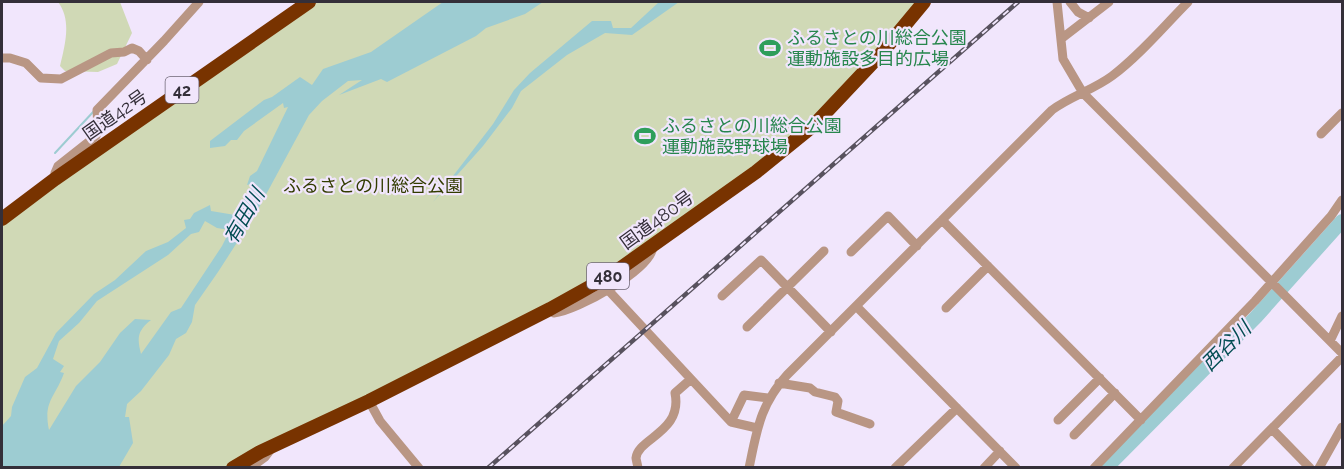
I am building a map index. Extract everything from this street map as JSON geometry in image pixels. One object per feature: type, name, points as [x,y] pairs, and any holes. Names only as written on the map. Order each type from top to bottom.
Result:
[{"type":"highway","name":"国道42号","points":[[2,219],[55,179],[309,2]]},
{"type":"highway","name":"国道480号","points":[[233,468],[550,309],[611,275],[756,172],[814,125],[880,55],[924,2]]},
{"type":"street","points":[[55,179],[58,166],[96,136],[98,110],[199,2]]},
{"type":"street","points":[[1057,2],[1063,59],[1083,93],[1342,355],[1233,468]]},
{"type":"street","points":[[1070,2],[1078,12],[1089,18]]},
{"type":"street","points":[[1061,39],[1109,2]]},
{"type":"street","points":[[749,468],[757,428],[768,398],[779,383],[1052,110],[1123,68],[1188,2]]},
{"type":"street","points":[[2,58],[10,57],[26,63],[41,78],[53,80],[61,79],[111,53],[124,52],[132,48],[139,51],[147,60]]},
{"type":"street","points":[[1321,134],[1342,113]]},
{"type":"street","points":[[1094,468],[1272,282],[1316,234],[1342,200]]},
{"type":"street","points":[[851,252],[888,216],[917,246]]},
{"type":"street","points":[[942,220],[1141,420]]},
{"type":"street","points":[[550,309],[554,313],[563,312],[609,291],[650,257],[653,246]]},
{"type":"street","points":[[747,327],[824,251]]},
{"type":"street","points":[[722,296],[761,260],[831,332]]},
{"type":"street","points":[[946,308],[988,266]]},
{"type":"street","points":[[609,291],[731,422],[757,428]]},
{"type":"street","points":[[856,306],[1016,468]]},
{"type":"street","points":[[1330,341],[1342,316]]},
{"type":"street","points":[[1058,420],[1100,378]]},
{"type":"street","points":[[638,468],[636,458],[639,451],[666,428],[677,402],[675,393],[691,380]]},
{"type":"street","points":[[779,383],[810,388],[815,392],[835,397],[838,401],[836,412],[870,424]]},
{"type":"street","points":[[1074,435],[1115,393]]},
{"type":"street","points":[[731,422],[744,395],[768,398]]},
{"type":"street","points":[[369,401],[380,420],[419,468]]},
{"type":"street","points":[[895,468],[957,408]]},
{"type":"street","points":[[1319,468],[1342,427]]},
{"type":"street","points":[[1272,429],[1310,468]]},
{"type":"street","points":[[250,468],[265,457],[273,446]]},
{"type":"street","points":[[984,468],[1000,451]]},
{"type":"green space","points":[[58,2],[120,2],[132,33],[117,64],[98,72],[65,71],[60,66],[66,25]]},
{"type":"green space","name":"ふるさとの川総合公園","points":[[316,2],[920,2],[796,136],[599,278],[227,467],[39,467],[2,433],[2,225],[219,68]]},
{"type":"water","name":"有田川","points":[[443,2],[543,2],[525,14],[486,28],[476,36],[387,82],[381,79],[339,95],[362,80],[348,81],[322,101],[309,115],[256,213],[195,305],[192,322],[186,333],[176,339],[169,355],[141,391],[127,404],[125,417],[129,417],[133,443],[119,467],[2,467],[2,426],[11,416],[12,407],[25,377],[37,368],[56,333],[94,294],[115,280],[146,251],[168,242],[186,228],[184,220],[190,219],[194,213],[210,205],[211,211],[235,215],[254,183],[247,185],[250,176],[257,171],[288,107],[284,108],[283,103],[244,131],[237,140],[231,140],[225,146],[210,148],[210,141],[264,100],[300,77],[312,85],[323,69],[371,52]],"holes":[[[205,221],[217,228],[230,230],[181,308],[171,312],[141,354],[139,335],[151,320],[135,319],[120,333],[100,362],[76,386],[49,430],[49,406],[64,373],[60,372],[64,366],[53,359],[59,341],[79,323],[97,301],[168,255],[191,234],[199,232]]]},
{"type":"water","points":[[659,2],[679,2],[632,35],[605,33],[567,55],[521,91],[512,108],[483,146],[433,202],[493,124],[514,90],[530,73],[592,21],[611,21],[613,28],[631,28]]},
{"type":"waterway","points":[[55,153],[94,111]]},
{"type":"waterway","name":"西谷川","points":[[1106,468],[1256,317],[1342,221]]},
{"type":"railway","points":[[488,468],[1018,2]]},
{"type":"place","name":"ふるさとの川総合公園 運動施設多目的広場","points":[[770,48]]},
{"type":"place","name":"ふるさとの川総合公園 運動施設野球場","points":[[645,136]]}]
